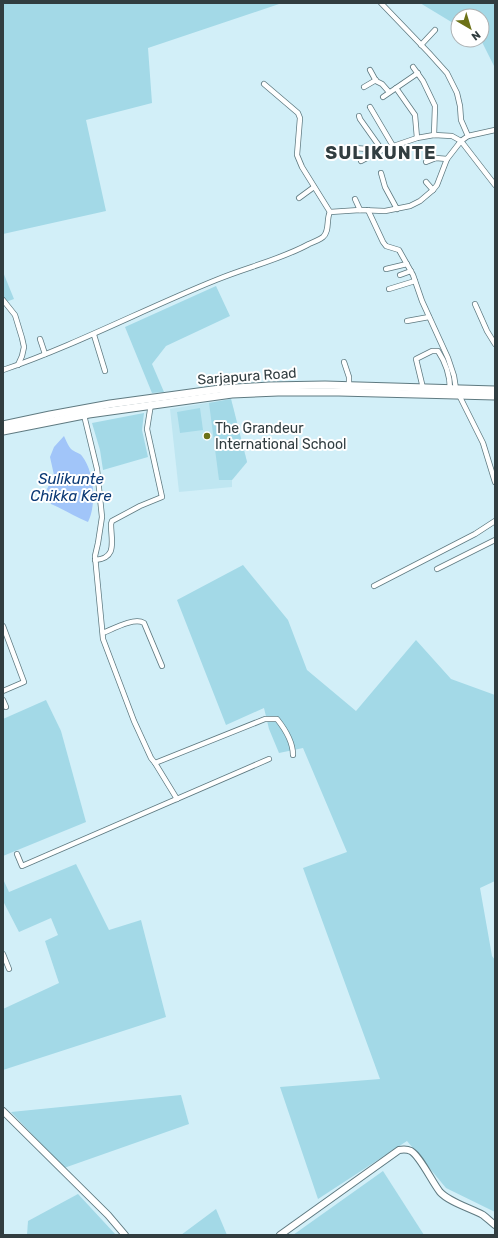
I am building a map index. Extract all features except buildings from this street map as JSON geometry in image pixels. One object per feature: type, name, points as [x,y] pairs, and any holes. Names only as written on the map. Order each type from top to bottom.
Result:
[{"type":"main road","name":"Sarjapura Road","points":[[3,432],[226,388],[269,386],[349,386],[424,388],[495,396]]},
{"type":"main road","name":"Sarjapura Road","points":[[3,425],[50,415],[151,402],[230,394],[278,392],[495,390]]},
{"type":"street","points":[[381,3],[429,53],[448,76],[457,93],[461,120],[468,136]]},
{"type":"street","points":[[421,46],[435,30]]},
{"type":"street","points":[[413,67],[418,73],[435,106],[434,135]]},
{"type":"street","points":[[370,70],[377,82],[382,84],[389,92]]},
{"type":"street","points":[[383,97],[418,73]]},
{"type":"street","points":[[364,87],[376,80]]},
{"type":"street","points":[[264,84],[298,113],[300,118],[297,155],[302,167],[330,212]]},
{"type":"street","points":[[396,88],[415,115],[417,138]]},
{"type":"street","points":[[370,107],[393,146]]},
{"type":"street","points":[[359,116],[382,150]]},
{"type":"street","points":[[330,212],[368,210],[383,212],[410,206],[433,190],[437,185],[447,159],[461,141],[468,136],[495,130]]},
{"type":"street","points":[[361,161],[382,150],[417,138],[434,135],[452,136],[461,141],[495,185]]},
{"type":"street","points":[[354,148],[382,150]]},
{"type":"street","points":[[426,162],[436,158],[447,159]]},
{"type":"street","points":[[381,173],[397,209]]},
{"type":"street","points":[[426,182],[433,190]]},
{"type":"street","points":[[299,198],[314,187]]},
{"type":"street","points":[[355,199],[360,210]]},
{"type":"street","points":[[368,210],[382,242],[386,246],[398,249],[411,271],[422,301],[448,358],[454,376],[455,391]]},
{"type":"street","points":[[3,370],[94,334],[216,280],[292,254],[323,237],[327,231],[328,215],[330,212]]},
{"type":"street","points":[[386,270],[407,264]]},
{"type":"street","points":[[400,276],[411,271]]},
{"type":"street","points":[[389,289],[415,281]]},
{"type":"street","points":[[3,300],[16,314],[22,338],[24,347],[18,364]]},
{"type":"street","points":[[474,304],[495,344]]},
{"type":"street","points":[[407,321],[429,316]]},
{"type":"street","points":[[94,334],[106,371]]},
{"type":"street","points":[[40,339],[45,354]]},
{"type":"street","points":[[424,388],[416,359],[432,351],[438,351],[448,369],[455,391],[483,443],[495,482]]},
{"type":"street","points":[[344,362],[349,377],[349,386]]},
{"type":"street","points":[[95,560],[109,556],[111,551],[112,521],[140,506],[162,497],[147,429],[151,402]]},
{"type":"street","points":[[84,415],[97,469],[102,517],[95,560],[103,639],[134,722],[151,758],[177,799]]},
{"type":"street","points":[[374,586],[475,534],[495,520]]},
{"type":"street","points":[[437,569],[495,540]]},
{"type":"street","points":[[103,633],[135,621],[142,622],[162,666]]},
{"type":"street","points":[[3,626],[24,682],[4,691],[3,684]]},
{"type":"street","points":[[3,700],[6,707]]},
{"type":"street","points":[[155,763],[265,719],[277,719],[293,748],[293,754]]},
{"type":"street","points":[[17,854],[22,866],[269,759]]},
{"type":"street","points":[[3,954],[9,969]]},
{"type":"street","points":[[3,1111],[108,1215],[125,1235]]},
{"type":"street","points":[[280,1235],[402,1149],[408,1150],[415,1154],[436,1186],[450,1200],[484,1216],[495,1225]]},
{"type":"shaded area","points":[[3,3],[282,3],[148,48],[152,103],[86,120],[106,211],[3,234]]},
{"type":"shaded area","points":[[420,3],[495,3],[495,68],[485,48],[490,48],[490,8],[450,8],[450,21]]},
{"type":"shaded area","points":[[3,272],[14,299],[3,303]]},
{"type":"shaded area","points":[[216,286],[230,316],[166,346],[152,364],[164,392],[152,393],[125,327]]},
{"type":"shaded area","name":"The Grandeur International School","points":[[231,399],[247,462],[232,480],[232,487],[179,492],[170,409]]},
{"type":"shaded area","points":[[231,399],[247,462],[232,480],[219,480],[209,403]]},
{"type":"shaded area","points":[[200,408],[203,430],[180,433],[177,412]]},
{"type":"shaded area","points":[[144,413],[142,430],[148,457],[103,470],[100,450],[92,423]]},
{"type":"shaded area","points":[[243,565],[288,620],[307,670],[356,711],[416,640],[451,679],[495,695],[495,881],[480,888],[492,956],[495,960],[495,1212],[446,1188],[407,1141],[318,1199],[280,1087],[380,1079],[303,868],[347,852],[303,748],[279,753],[269,729],[264,708],[226,725],[177,600]]},
{"type":"shaded area","points":[[46,700],[61,731],[86,822],[3,856],[3,719]]},
{"type":"shaded area","points":[[76,864],[109,930],[141,920],[166,1017],[3,1070],[3,1009],[59,983],[45,941],[58,935],[51,918],[19,932],[3,901],[3,879],[9,892]]},
{"type":"shaded area","points":[[181,1095],[189,1124],[64,1168],[11,1112]]},
{"type":"shaded area","points":[[383,1171],[424,1235],[293,1235]]},
{"type":"shaded area","points":[[78,1194],[116,1235],[27,1235],[28,1221]]},
{"type":"shaded area","points":[[216,1209],[227,1235],[181,1235]]},
{"type":"water","name":"Sulikunte Chikka Kere","points":[[64,436],[72,450],[80,454],[86,462],[92,479],[93,506],[88,522],[51,504],[47,489],[54,475],[50,457],[54,447]]},
{"type":"place","name":"The Grandeur International School","points":[[207,436]]},
{"type":"district","name":"SULIKUNTE","points":[[381,153]]}]
